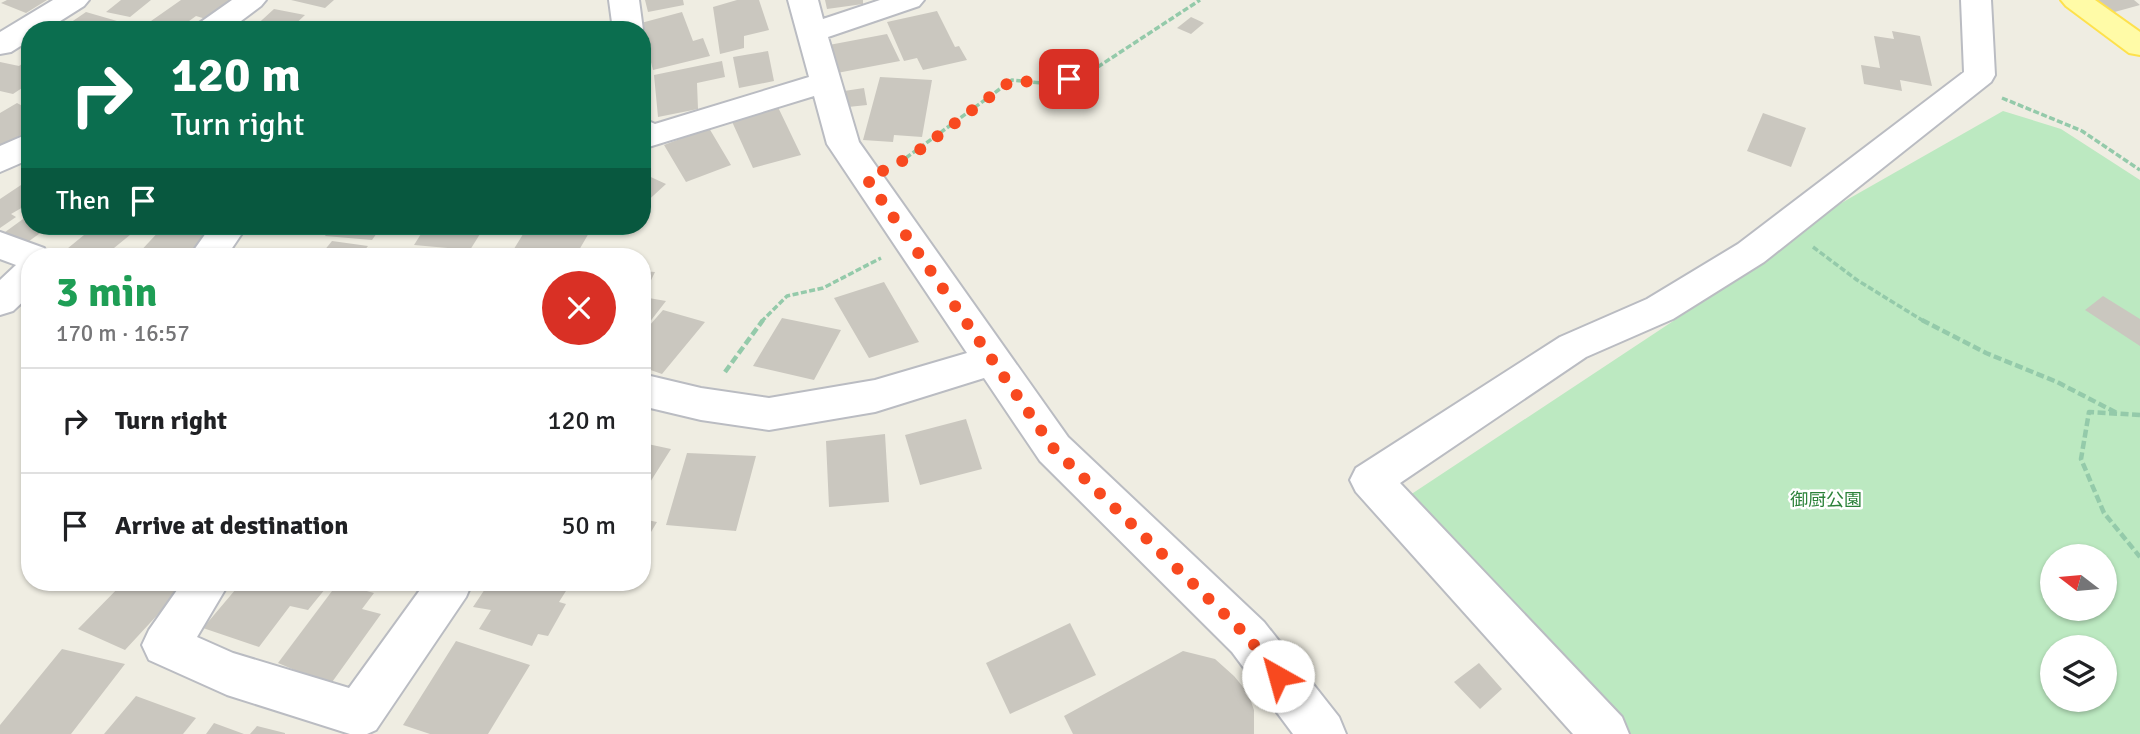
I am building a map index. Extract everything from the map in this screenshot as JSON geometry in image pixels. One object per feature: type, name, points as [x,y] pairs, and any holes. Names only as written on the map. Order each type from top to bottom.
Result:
[{"type":"main road","points":[[2076,0],[2140,46]]},
{"type":"street","points":[[39,21],[74,0]]},
{"type":"street","points":[[222,21],[251,0]]},
{"type":"street","points":[[624,0],[627,21]]},
{"type":"street","points":[[909,0],[808,16],[843,144],[1054,449],[1248,637],[1322,734]]},
{"type":"street","points":[[1605,734],[1371,480],[1573,347],[1660,309],[1751,253],[1980,75],[1976,0]]},
{"type":"street","points":[[0,45],[21,32]]},
{"type":"street","points":[[651,134],[825,82]]},
{"type":"street","points":[[0,161],[21,149]]},
{"type":"street","points":[[0,245],[21,253]]},
{"type":"street","points":[[0,300],[21,282]]},
{"type":"street","points":[[651,392],[701,404],[769,414],[875,396],[992,360]]},
{"type":"street","points":[[202,591],[165,645],[227,673],[359,714],[444,591]]},
{"type":"path","points":[[867,179],[910,157],[1012,80],[1051,84],[1087,74],[1200,0]]},
{"type":"path","points":[[1966,85],[2082,131],[2140,170]]},
{"type":"path","points":[[1782,228],[1822,253],[1857,280],[1928,324],[1986,353],[2057,382],[2117,413]]},
{"type":"path","points":[[701,404],[768,313],[787,296],[823,288],[911,242]]},
{"type":"path","points":[[2140,415],[2089,412],[2081,459],[2104,513],[2140,557]]},
{"type":"green space","name":"御厨公園","points":[[2003,111],[2061,129],[2140,180],[2140,734],[1627,734],[1407,497],[1773,255],[1829,210]]},
{"type":"building","points":[[7,0],[47,0],[26,13],[1,3]]},
{"type":"building","points":[[121,0],[151,0],[130,17],[106,12]]},
{"type":"building","points":[[181,0],[231,0],[206,19],[196,16],[189,21],[151,21]]},
{"type":"building","points":[[291,0],[334,0],[325,8]]},
{"type":"building","points":[[645,0],[683,0],[684,5],[648,12]]},
{"type":"building","points":[[737,0],[759,0],[769,30],[744,36],[744,48],[720,54],[713,7]]},
{"type":"building","points":[[825,0],[863,0],[863,4],[827,9]]},
{"type":"building","points":[[2087,0],[2134,0],[2140,5],[2111,13]]},
{"type":"building","points":[[274,9],[305,15],[299,21],[261,21]]},
{"type":"building","points":[[937,11],[955,47],[959,46],[967,60],[923,70],[917,58],[904,61],[887,22]]},
{"type":"building","points":[[86,12],[117,21],[73,21]]},
{"type":"building","points":[[682,12],[693,41],[703,38],[710,56],[653,70],[651,21],[648,21]]},
{"type":"building","points":[[1191,17],[1204,23],[1191,34],[1177,28]]},
{"type":"building","points":[[1892,31],[1920,36],[1932,86],[1900,80],[1902,91],[1864,84],[1861,65],[1880,68],[1874,36],[1894,39]]},
{"type":"building","points":[[887,34],[900,61],[837,73],[829,45]]},
{"type":"building","points":[[768,51],[774,81],[739,88],[733,57]]},
{"type":"building","points":[[722,61],[725,77],[697,83],[698,109],[658,117],[654,75]]},
{"type":"building","points":[[0,62],[21,65],[21,89],[13,94],[0,91]]},
{"type":"building","points":[[880,77],[932,80],[922,137],[894,135],[893,142],[863,140]]},
{"type":"building","points":[[864,88],[867,105],[848,107],[844,91]]},
{"type":"building","points":[[17,103],[21,105],[21,135],[0,148],[0,113]]},
{"type":"building","points":[[776,103],[801,155],[753,168],[729,115]]},
{"type":"building","points":[[1763,113],[1806,128],[1791,167],[1747,151]]},
{"type":"building","points":[[709,128],[731,165],[686,182],[664,145]]},
{"type":"building","points":[[651,177],[666,184],[651,198]]},
{"type":"building","points":[[21,185],[21,208],[11,214],[16,217],[0,228],[0,199]]},
{"type":"building","points":[[21,221],[21,235],[38,235],[25,244],[1,235]]},
{"type":"building","points":[[84,235],[130,235],[114,248],[68,248]]},
{"type":"building","points":[[156,235],[204,235],[194,248],[143,248]]},
{"type":"building","points":[[326,235],[376,235],[372,240]]},
{"type":"building","points":[[420,235],[479,235],[471,248],[414,245]]},
{"type":"building","points":[[522,235],[588,235],[580,248],[515,248]]},
{"type":"building","points":[[332,241],[368,246],[366,248],[326,248]]},
{"type":"building","points":[[884,282],[919,342],[869,358],[834,298]]},
{"type":"building","points":[[2103,296],[2140,319],[2140,346],[2085,310]]},
{"type":"building","points":[[651,298],[666,301],[651,320]]},
{"type":"building","points":[[663,310],[705,322],[662,374],[651,370],[651,324]]},
{"type":"building","points":[[782,318],[841,330],[814,380],[753,366]]},
{"type":"building","points":[[966,419],[982,469],[920,485],[905,435]]},
{"type":"building","points":[[885,434],[889,502],[829,507],[826,441]]},
{"type":"building","points":[[651,445],[671,449],[651,481]]},
{"type":"building","points":[[687,453],[756,456],[736,531],[666,525]]},
{"type":"building","points":[[651,521],[657,522],[651,532]]},
{"type":"building","points":[[115,591],[180,591],[125,650],[78,629]]},
{"type":"building","points":[[234,591],[323,591],[308,610],[290,606],[259,647],[203,628]]},
{"type":"building","points":[[332,591],[374,593],[362,609],[381,614],[330,685],[278,663]]},
{"type":"building","points":[[484,591],[566,591],[559,602],[566,604],[548,636],[538,634],[532,646],[479,629],[491,610],[473,607]]},
{"type":"building","points":[[1070,623],[1096,675],[1010,714],[986,663]]},
{"type":"building","points":[[456,641],[530,665],[488,734],[430,734],[403,725]]},
{"type":"building","points":[[62,649],[125,664],[71,734],[0,734],[0,725]]},
{"type":"building","points":[[1183,651],[1215,659],[1234,676],[1248,693],[1254,710],[1254,734],[1073,734],[1064,716]]},
{"type":"building","points":[[1479,663],[1502,689],[1480,709],[1454,682]]},
{"type":"building","points":[[136,696],[196,718],[183,734],[104,734]]},
{"type":"building","points":[[214,723],[244,734],[206,734]]},
{"type":"building","points":[[257,726],[285,733],[285,734],[250,734]]},
{"type":"route","points":[[1069,79],[1051,84],[1012,80],[910,157],[867,179],[1054,449],[1248,637],[1278,676]]}]
